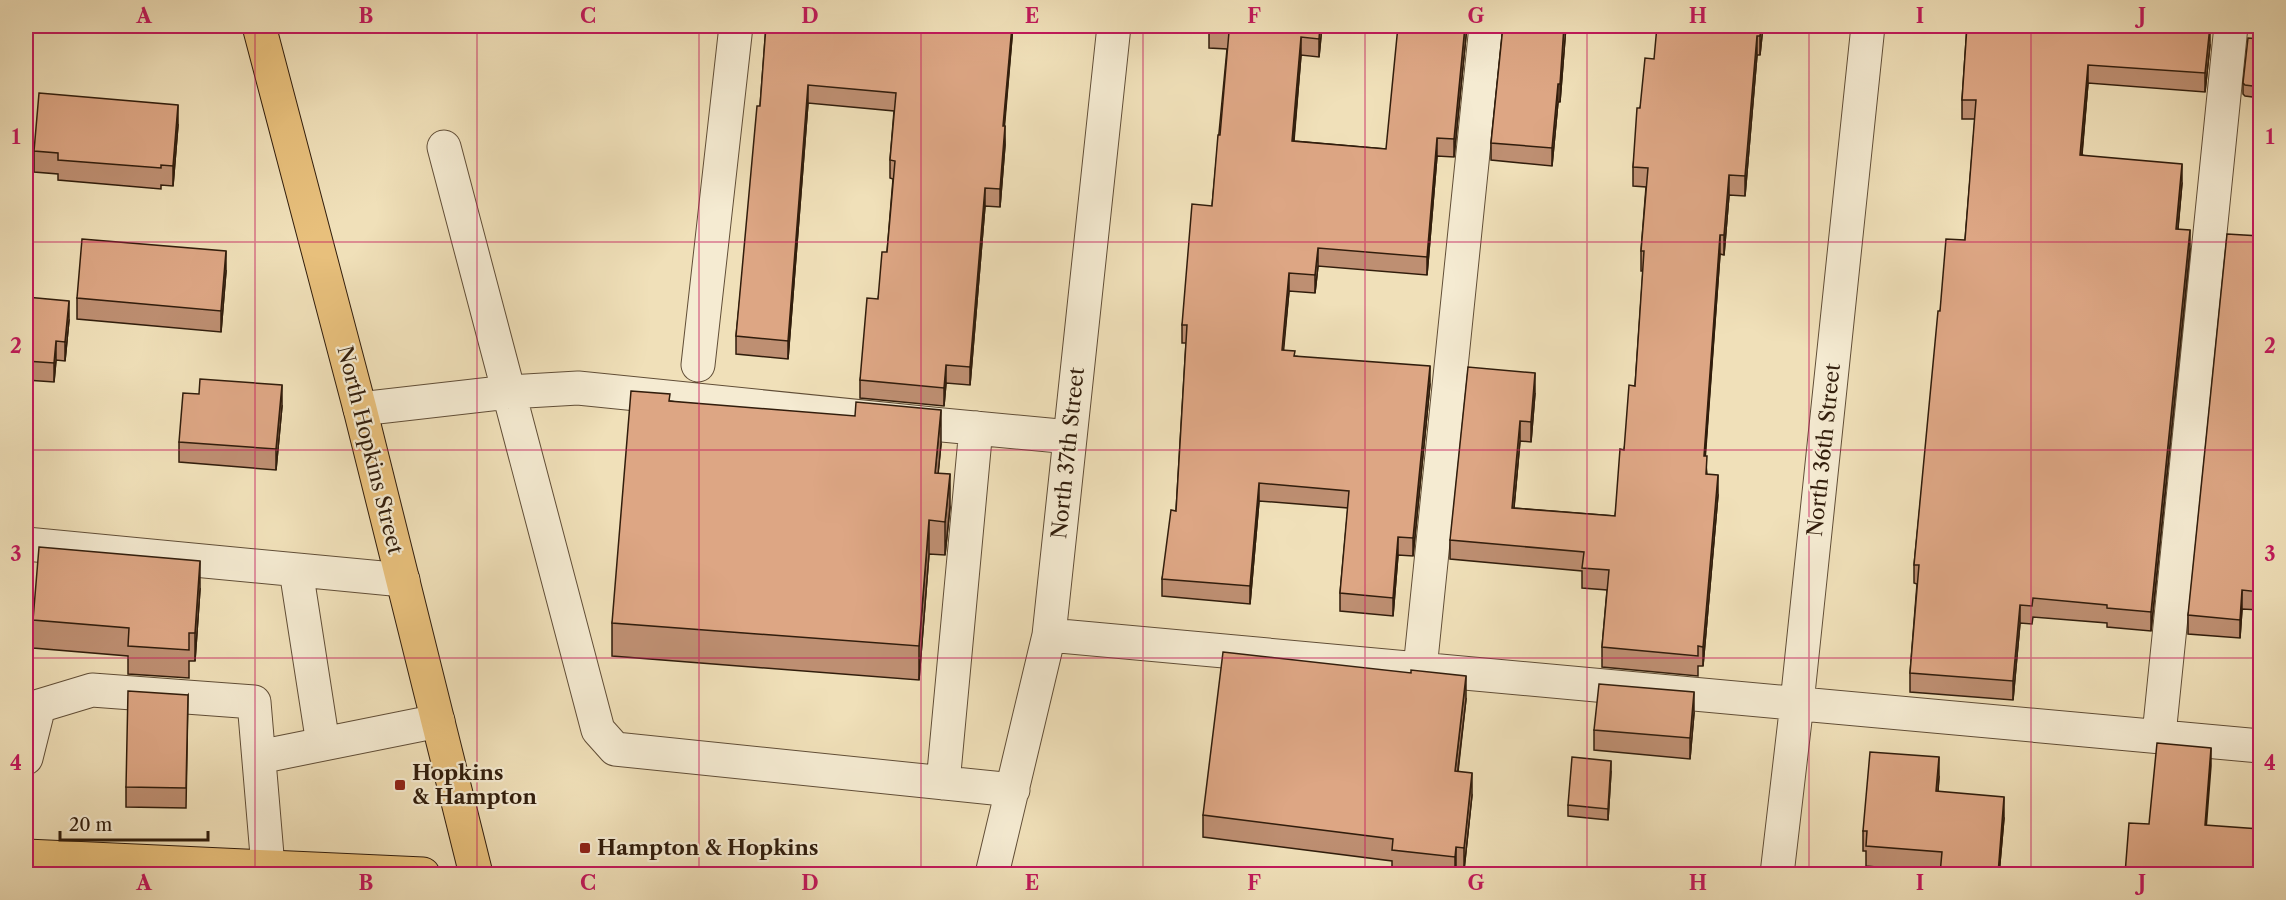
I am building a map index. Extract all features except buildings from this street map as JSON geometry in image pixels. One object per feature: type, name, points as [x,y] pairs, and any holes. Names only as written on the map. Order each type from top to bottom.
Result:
[{"type":"main road","name":"North Hopkins Street","points":[[259,26],[360,409],[476,874]]},
{"type":"main road","points":[[26,856],[423,874]]},
{"type":"street","points":[[698,365],[736,26]]},
{"type":"street","name":"North 37th Street","points":[[992,874],[1049,635],[1114,26]]},
{"type":"street","points":[[1420,669],[1486,26]]},
{"type":"street","name":"North 36th Street","points":[[1777,874],[1868,26]]},
{"type":"street","points":[[2159,735],[2231,26]]},
{"type":"street","points":[[444,147],[598,730],[615,749],[1013,790]]},
{"type":"street","points":[[360,409],[509,392],[578,388],[1070,436]]},
{"type":"street","points":[[943,783],[976,428]]},
{"type":"street","points":[[26,544],[403,580]]},
{"type":"street","points":[[296,570],[323,744]]},
{"type":"street","points":[[1049,635],[2260,746]]},
{"type":"street","points":[[26,758],[39,706],[92,690],[254,702],[268,867]]},
{"type":"street","points":[[258,757],[438,721]]},
{"type":"place","name":"Hopkins & Hampton","points":[[400,785]]},
{"type":"place","name":"Hampton & Hopkins","points":[[585,848]]}]
